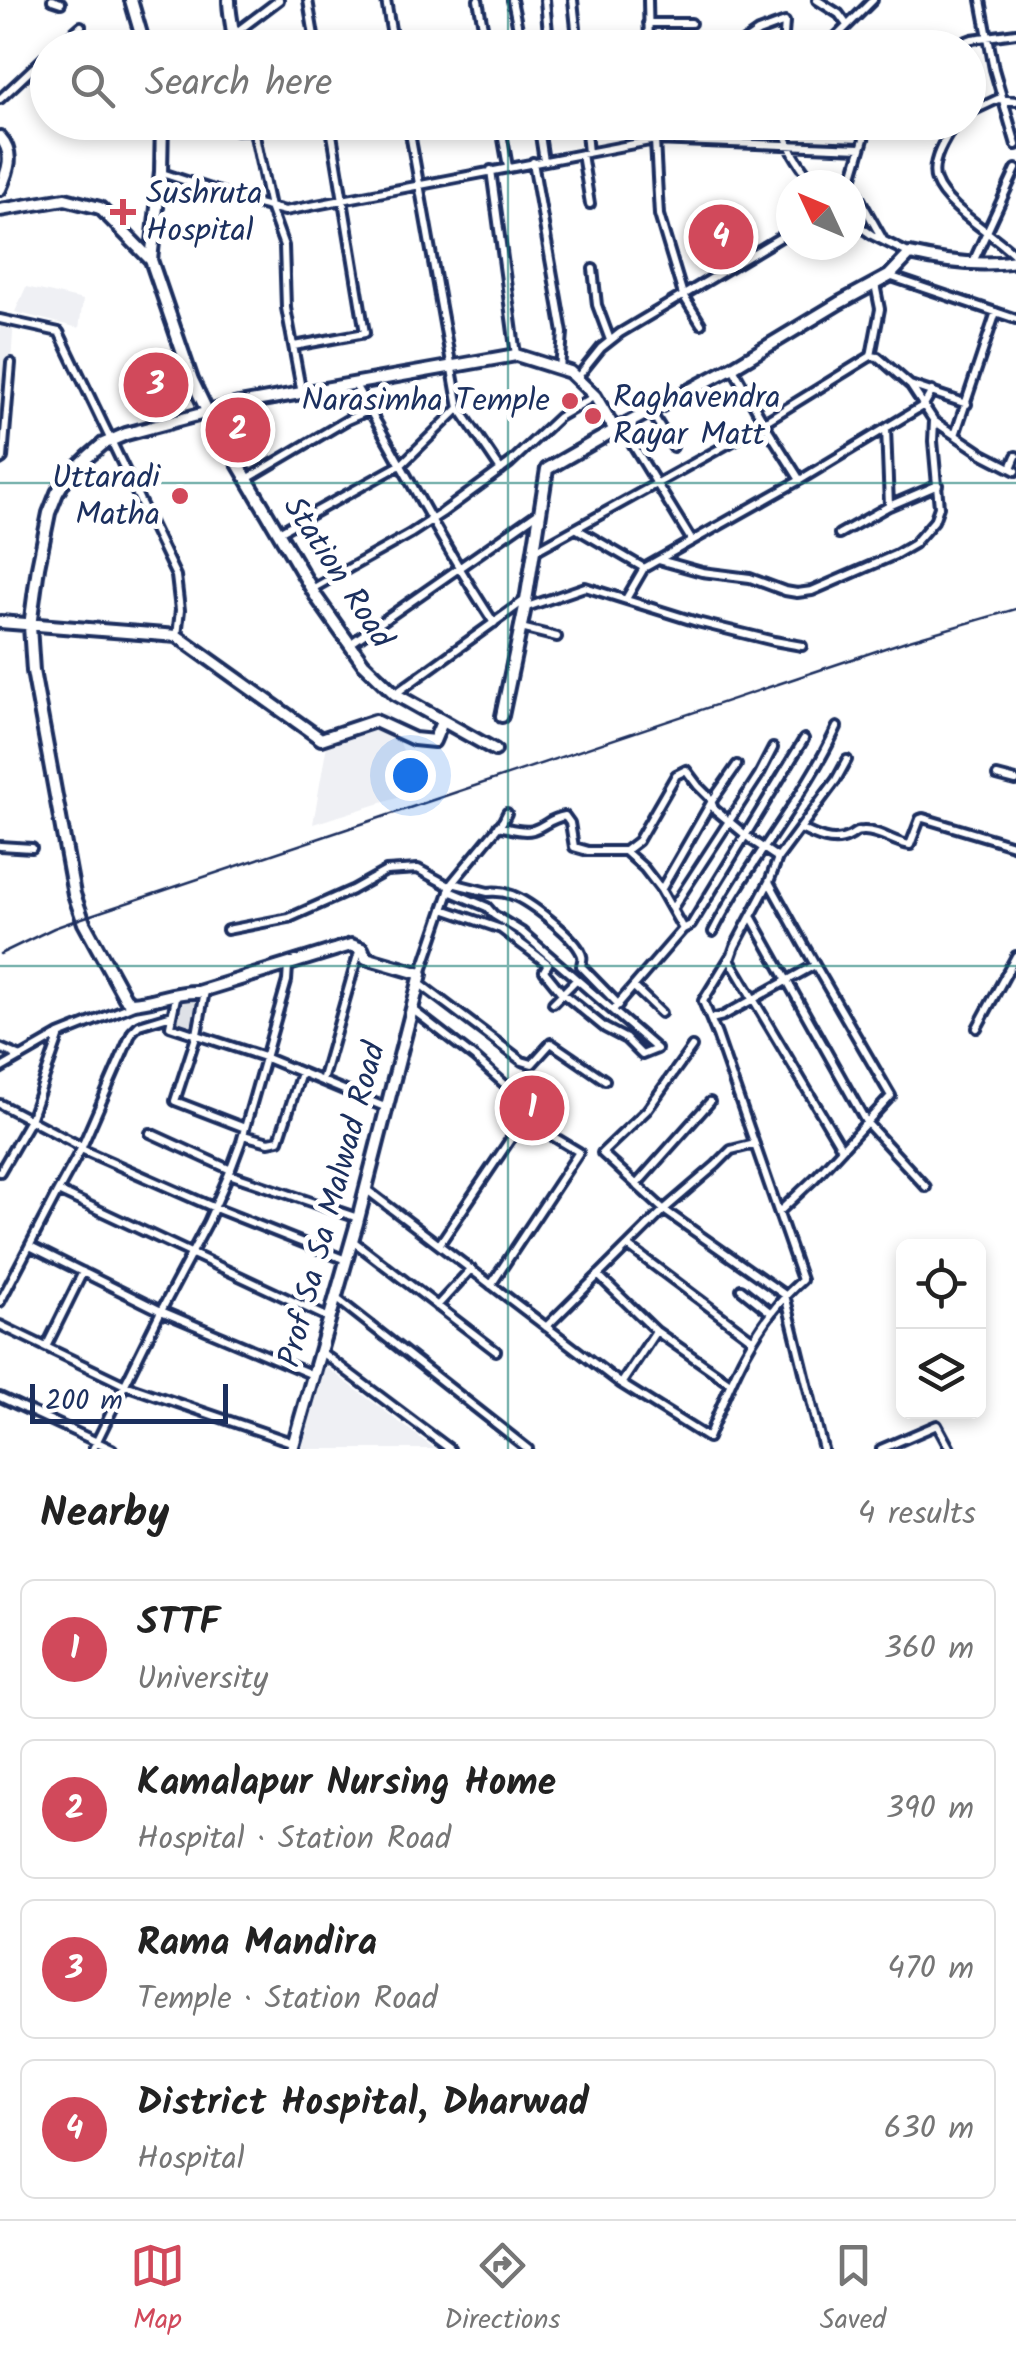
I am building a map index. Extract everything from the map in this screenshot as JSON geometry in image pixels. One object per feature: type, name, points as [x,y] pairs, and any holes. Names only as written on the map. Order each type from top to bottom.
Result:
[{"type":"street","points":[[132,0],[140,30]]},
{"type":"street","points":[[230,0],[233,30]]},
{"type":"street","points":[[239,30],[279,0]]},
{"type":"street","points":[[308,0],[313,30]]},
{"type":"street","points":[[386,0],[391,30]]},
{"type":"street","points":[[478,0],[484,30]]},
{"type":"street","points":[[512,0],[518,30]]},
{"type":"street","points":[[545,0],[548,30]]},
{"type":"street","points":[[573,0],[576,30]]},
{"type":"street","points":[[648,0],[648,30]]},
{"type":"street","points":[[817,0],[840,14],[847,25]]},
{"type":"street","points":[[842,30],[873,0]]},
{"type":"street","points":[[981,0],[994,69],[1016,146]]},
{"type":"street","points":[[763,30],[785,22],[784,30]]},
{"type":"street","points":[[648,23],[691,23]]},
{"type":"street","points":[[76,30],[81,26]]},
{"type":"street","points":[[986,37],[1016,33]]},
{"type":"street","points":[[0,99],[30,71]]},
{"type":"street","points":[[986,105],[998,99],[1016,101]]},
{"type":"street","points":[[0,138],[10,156],[0,190]]},
{"type":"street","points":[[151,260],[161,140]]},
{"type":"street","points":[[256,140],[270,207],[284,246],[286,308],[302,394]]},
{"type":"street","points":[[294,346],[365,333],[333,140]]},
{"type":"street","points":[[411,140],[459,408],[501,470]]},
{"type":"street","points":[[503,140],[508,167]]},
{"type":"street","points":[[541,140],[544,161]]},
{"type":"street","points":[[585,140],[590,204]]},
{"type":"street","points":[[656,140],[659,215],[683,295],[701,324]]},
{"type":"street","points":[[160,172],[285,210],[656,140],[861,148]]},
{"type":"street","points":[[786,140],[804,170]]},
{"type":"street","points":[[863,140],[852,183],[883,240]]},
{"type":"street","points":[[866,231],[910,254],[941,261],[1002,264],[1016,258],[946,199],[935,179],[934,167],[945,140]]},
{"type":"street","points":[[533,162],[563,333],[560,370]]},
{"type":"street","points":[[973,262],[1016,169]]},
{"type":"street","points":[[491,170],[516,356]]},
{"type":"street","points":[[0,210],[65,199],[100,208],[151,260]]},
{"type":"street","points":[[576,379],[610,340],[776,240]]},
{"type":"street","points":[[502,716],[526,603],[546,469],[889,276],[910,254]]},
{"type":"street","name":"Station Road","points":[[151,260],[192,380],[208,413],[312,589],[363,663],[394,694],[495,750]]},
{"type":"street","points":[[594,268],[597,305],[610,340]]},
{"type":"street","points":[[889,276],[1016,319]]},
{"type":"street","points":[[871,356],[880,309],[875,283]]},
{"type":"street","points":[[956,435],[996,312]]},
{"type":"street","points":[[0,319],[59,332],[176,576],[178,636]]},
{"type":"street","points":[[139,1003],[125,998],[84,923],[74,894],[34,671],[30,626],[49,513],[66,478],[89,456],[126,434],[239,404],[516,356],[570,372],[595,396],[692,541]]},
{"type":"street","points":[[534,552],[764,423],[871,356],[878,356],[910,385],[934,421],[1014,470],[1016,456]]},
{"type":"street","points":[[0,460],[11,363]]},
{"type":"street","points":[[733,367],[800,480]]},
{"type":"street","points":[[355,385],[458,569],[494,623]]},
{"type":"street","points":[[910,385],[966,404]]},
{"type":"street","points":[[626,599],[644,568],[924,405],[932,392]]},
{"type":"street","points":[[312,589],[430,520],[501,470],[558,418],[595,396]]},
{"type":"street","points":[[279,532],[402,464],[459,408]]},
{"type":"street","points":[[247,479],[370,410]]},
{"type":"street","points":[[651,411],[673,447]]},
{"type":"street","points":[[659,560],[702,572],[750,578],[785,592],[812,591],[914,544],[934,521],[939,507],[934,421]]},
{"type":"street","points":[[886,428],[890,506]]},
{"type":"street","points":[[839,534],[938,485]]},
{"type":"street","points":[[350,644],[540,511]]},
{"type":"street","points":[[578,528],[644,568]]},
{"type":"street","points":[[394,694],[526,603],[584,586],[698,622],[802,646]]},
{"type":"street","points":[[0,622],[178,636],[321,739],[375,721],[414,740],[434,742],[442,722]]},
{"type":"street","points":[[521,628],[557,637]]},
{"type":"street","points":[[713,932],[837,727]]},
{"type":"street","points":[[616,1008],[683,929],[691,925],[804,739]]},
{"type":"street","points":[[672,910],[773,748]]},
{"type":"street","points":[[730,960],[778,858],[848,760]]},
{"type":"street","points":[[661,890],[737,765]]},
{"type":"street","points":[[498,826],[534,830],[565,816],[574,847],[626,851],[638,841],[676,775],[686,770],[712,801],[714,809],[778,858]]},
{"type":"street","points":[[997,776],[1016,782]]},
{"type":"street","points":[[420,979],[451,887],[507,813]]},
{"type":"street","points":[[800,829],[836,841],[867,830],[910,846],[923,818],[1016,846]]},
{"type":"street","points":[[0,846],[32,848]]},
{"type":"street","points":[[626,851],[661,890],[683,929]]},
{"type":"street","points":[[227,930],[289,918],[386,871],[418,868],[487,907],[616,1008]]},
{"type":"street","points":[[769,882],[890,1096],[779,1212]]},
{"type":"street","points":[[443,910],[501,929],[548,964],[544,970],[561,992],[605,1028],[626,1039],[642,1055],[657,1049],[581,966],[578,948],[540,912],[509,893],[451,887]]},
{"type":"street","points":[[752,917],[866,1122],[926,1187]]},
{"type":"street","points":[[0,1069],[59,1036],[139,1003],[177,992],[198,992],[356,945],[366,958],[420,979],[522,1061],[532,1064],[552,1043],[605,1080]]},
{"type":"street","points":[[322,1081],[360,948]]},
{"type":"street","points":[[976,1028],[1016,956]]},
{"type":"street","points":[[366,1189],[620,1384],[708,1438],[752,1339],[785,1294],[802,1280],[703,1001],[730,957],[841,1148]]},
{"type":"street","points":[[94,1446],[230,1172],[287,982],[288,964]]},
{"type":"street","points":[[711,1019],[816,965]]},
{"type":"street","name":"Prof Sa Sa Malwad Road","points":[[293,1446],[352,1241],[420,979]]},
{"type":"street","points":[[553,1003],[576,980]]},
{"type":"street","points":[[634,987],[660,1013]]},
{"type":"street","points":[[206,989],[198,1034],[175,1100],[269,1142],[279,1140],[301,1073]]},
{"type":"street","points":[[177,992],[170,1026],[264,1057],[386,1108]]},
{"type":"street","points":[[412,1009],[528,1105],[524,1119],[438,1245]]},
{"type":"street","points":[[0,1302],[82,1148],[132,1032],[138,1025],[172,1015]]},
{"type":"street","points":[[0,1172],[30,1120],[59,1036]]},
{"type":"street","points":[[692,1046],[647,1110],[602,1153],[664,1210],[785,1294],[823,1449]]},
{"type":"street","points":[[0,1048],[21,1057]]},
{"type":"street","points":[[636,1185],[710,1102]]},
{"type":"street","points":[[0,1104],[82,1148],[215,1208],[346,1260]]},
{"type":"street","points":[[491,1285],[580,1152],[524,1119]]},
{"type":"street","points":[[150,1133],[230,1172],[358,1218]]},
{"type":"street","points":[[546,1327],[731,1150],[755,1144]]},
{"type":"street","points":[[58,1192],[330,1318]]},
{"type":"street","points":[[352,1241],[496,1351]]},
{"type":"street","points":[[30,1246],[161,1311],[313,1375]]},
{"type":"street","points":[[628,1246],[752,1339]]},
{"type":"street","points":[[437,1306],[471,1270]]},
{"type":"street","points":[[46,1347],[82,1272]]},
{"type":"street","points":[[598,1275],[656,1331],[730,1383]]},
{"type":"street","points":[[741,1289],[771,1314]]},
{"type":"street","points":[[336,1297],[528,1449]]},
{"type":"street","points":[[0,1325],[125,1385],[293,1446]]},
{"type":"street","points":[[622,1381],[656,1331]]},
{"type":"street","points":[[320,1351],[450,1449]]},
{"type":"street","points":[[0,1397],[94,1446],[112,1449]]},
{"type":"street","points":[[882,1449],[937,1425],[950,1449]]},
{"type":"shaded area","points":[[26,287],[83,300],[79,328],[15,312]]},
{"type":"shaded area","points":[[0,318],[14,319],[6,436],[0,464]]},
{"type":"shaded area","points":[[387,712],[420,791],[313,824],[329,733]]},
{"type":"shaded area","points":[[205,989],[197,1034],[170,1026],[177,992]]},
{"type":"shaded area","points":[[325,1366],[435,1449],[302,1449]]},
{"type":"railway","points":[[0,954],[82,918],[906,641],[1016,609]]},
{"type":"place","name":"Sushruta Hospital","points":[[123,212]]},
{"type":"place","name":"District Hospital, Dharwad","points":[[721,237]]},
{"type":"place","name":"Rama Mandira","points":[[156,385]]},
{"type":"place","name":"Narasimha Temple","points":[[570,401]]},
{"type":"place","name":"Raghavendra Rayar Matt","points":[[593,416]]},
{"type":"place","name":"Kamalapur Nursing Home","points":[[238,430]]},
{"type":"place","name":"Uttaradi Matha","points":[[180,496]]},
{"type":"place","name":"STTF","points":[[532,1108]]}]
